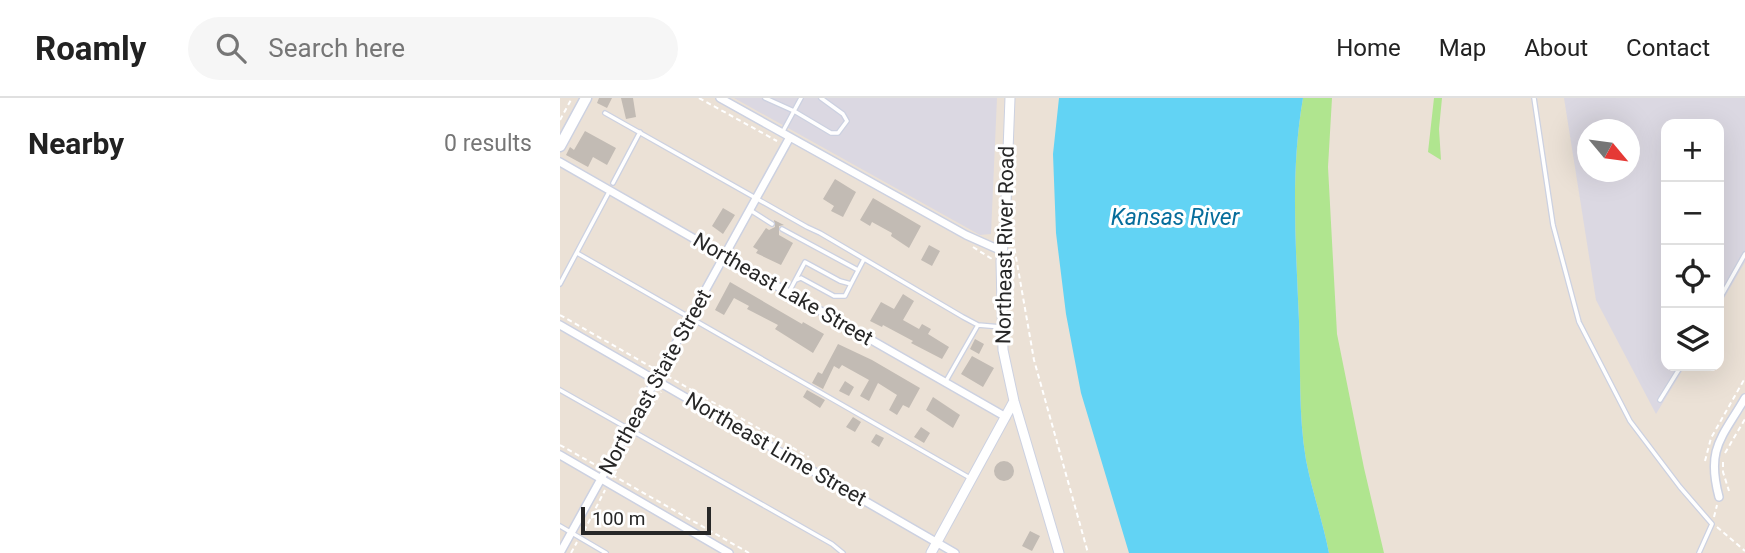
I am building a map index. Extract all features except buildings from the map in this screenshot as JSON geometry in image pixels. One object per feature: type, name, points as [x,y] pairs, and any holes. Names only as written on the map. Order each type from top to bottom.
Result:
[{"type":"main road","points":[[560,146],[586,98]]},
{"type":"street","points":[[720,98],[966,234],[1002,251]]},
{"type":"street","name":"Northeast River Road","points":[[1010,98],[1002,251],[1001,327],[1004,359],[1059,553]]},
{"type":"street","name":"Northeast State Street","points":[[560,553],[600,473],[628,429],[652,378],[690,318],[750,210],[786,135]]},
{"type":"street","name":"Northeast Lake Street","points":[[560,162],[612,186],[724,255],[1006,416]]},
{"type":"street","name":"Northeast Lime Street","points":[[560,325],[955,553]]},
{"type":"street","points":[[1719,497],[1713,467],[1717,447],[1745,398]]},
{"type":"street","points":[[931,553],[1014,401]]},
{"type":"street","points":[[560,455],[600,473],[729,553]]},
{"type":"lane","points":[[765,98],[831,132],[838,133],[847,121],[843,114],[821,98]]},
{"type":"lane","points":[[786,135],[801,98]]},
{"type":"lane","points":[[1534,98],[1553,225],[1580,321],[1630,421],[1712,524],[1699,553]]},
{"type":"lane","points":[[606,113],[978,325],[1001,327]]},
{"type":"lane","points":[[560,284],[640,132]]},
{"type":"lane","points":[[750,210],[772,223]]},
{"type":"lane","points":[[782,229],[858,270]]},
{"type":"lane","points":[[577,253],[972,479]]},
{"type":"lane","points":[[1724,291],[1745,254]]},
{"type":"lane","points":[[796,279],[801,278],[834,296],[845,296],[864,259]]},
{"type":"lane","points":[[789,292],[805,262],[852,284]]},
{"type":"lane","points":[[945,382],[978,325]]},
{"type":"lane","points":[[1660,400],[1678,371]]},
{"type":"lane","points":[[560,390],[832,544],[843,553]]},
{"type":"lane","points":[[560,527],[606,553]]},
{"type":"path","points":[[560,120],[572,98]]},
{"type":"path","points":[[1013,239],[1034,360],[1088,553]]},
{"type":"path","points":[[560,315],[809,457]]},
{"type":"path","points":[[652,378],[657,370]]},
{"type":"path","points":[[571,553],[661,392]]},
{"type":"path","points":[[1729,491],[1723,472],[1724,455],[1745,419]]},
{"type":"path","points":[[560,445],[612,480],[749,553]]},
{"type":"path","points":[[1719,497],[1712,524],[1745,551]]},
{"type":"shaded area","points":[[734,98],[997,98],[991,234],[980,235]]},
{"type":"shaded area","points":[[1564,98],[1745,98],[1745,262],[1724,298],[1724,119],[1661,119],[1661,371],[1682,371],[1656,414],[1596,300],[1577,182],[1640,182],[1640,119],[1577,119],[1577,180]]},
{"type":"green space","points":[[1303,98],[1332,98],[1328,167],[1337,334],[1384,553],[1329,553],[1306,460],[1301,408],[1295,210],[1296,154]]},
{"type":"green space","points":[[1434,98],[1442,98],[1439,129],[1441,160],[1428,152]]},
{"type":"water","name":"Kansas River","points":[[1059,98],[1303,98],[1296,154],[1295,210],[1303,443],[1329,553],[1129,553],[1081,393],[1066,314],[1056,233],[1053,154]]}]
